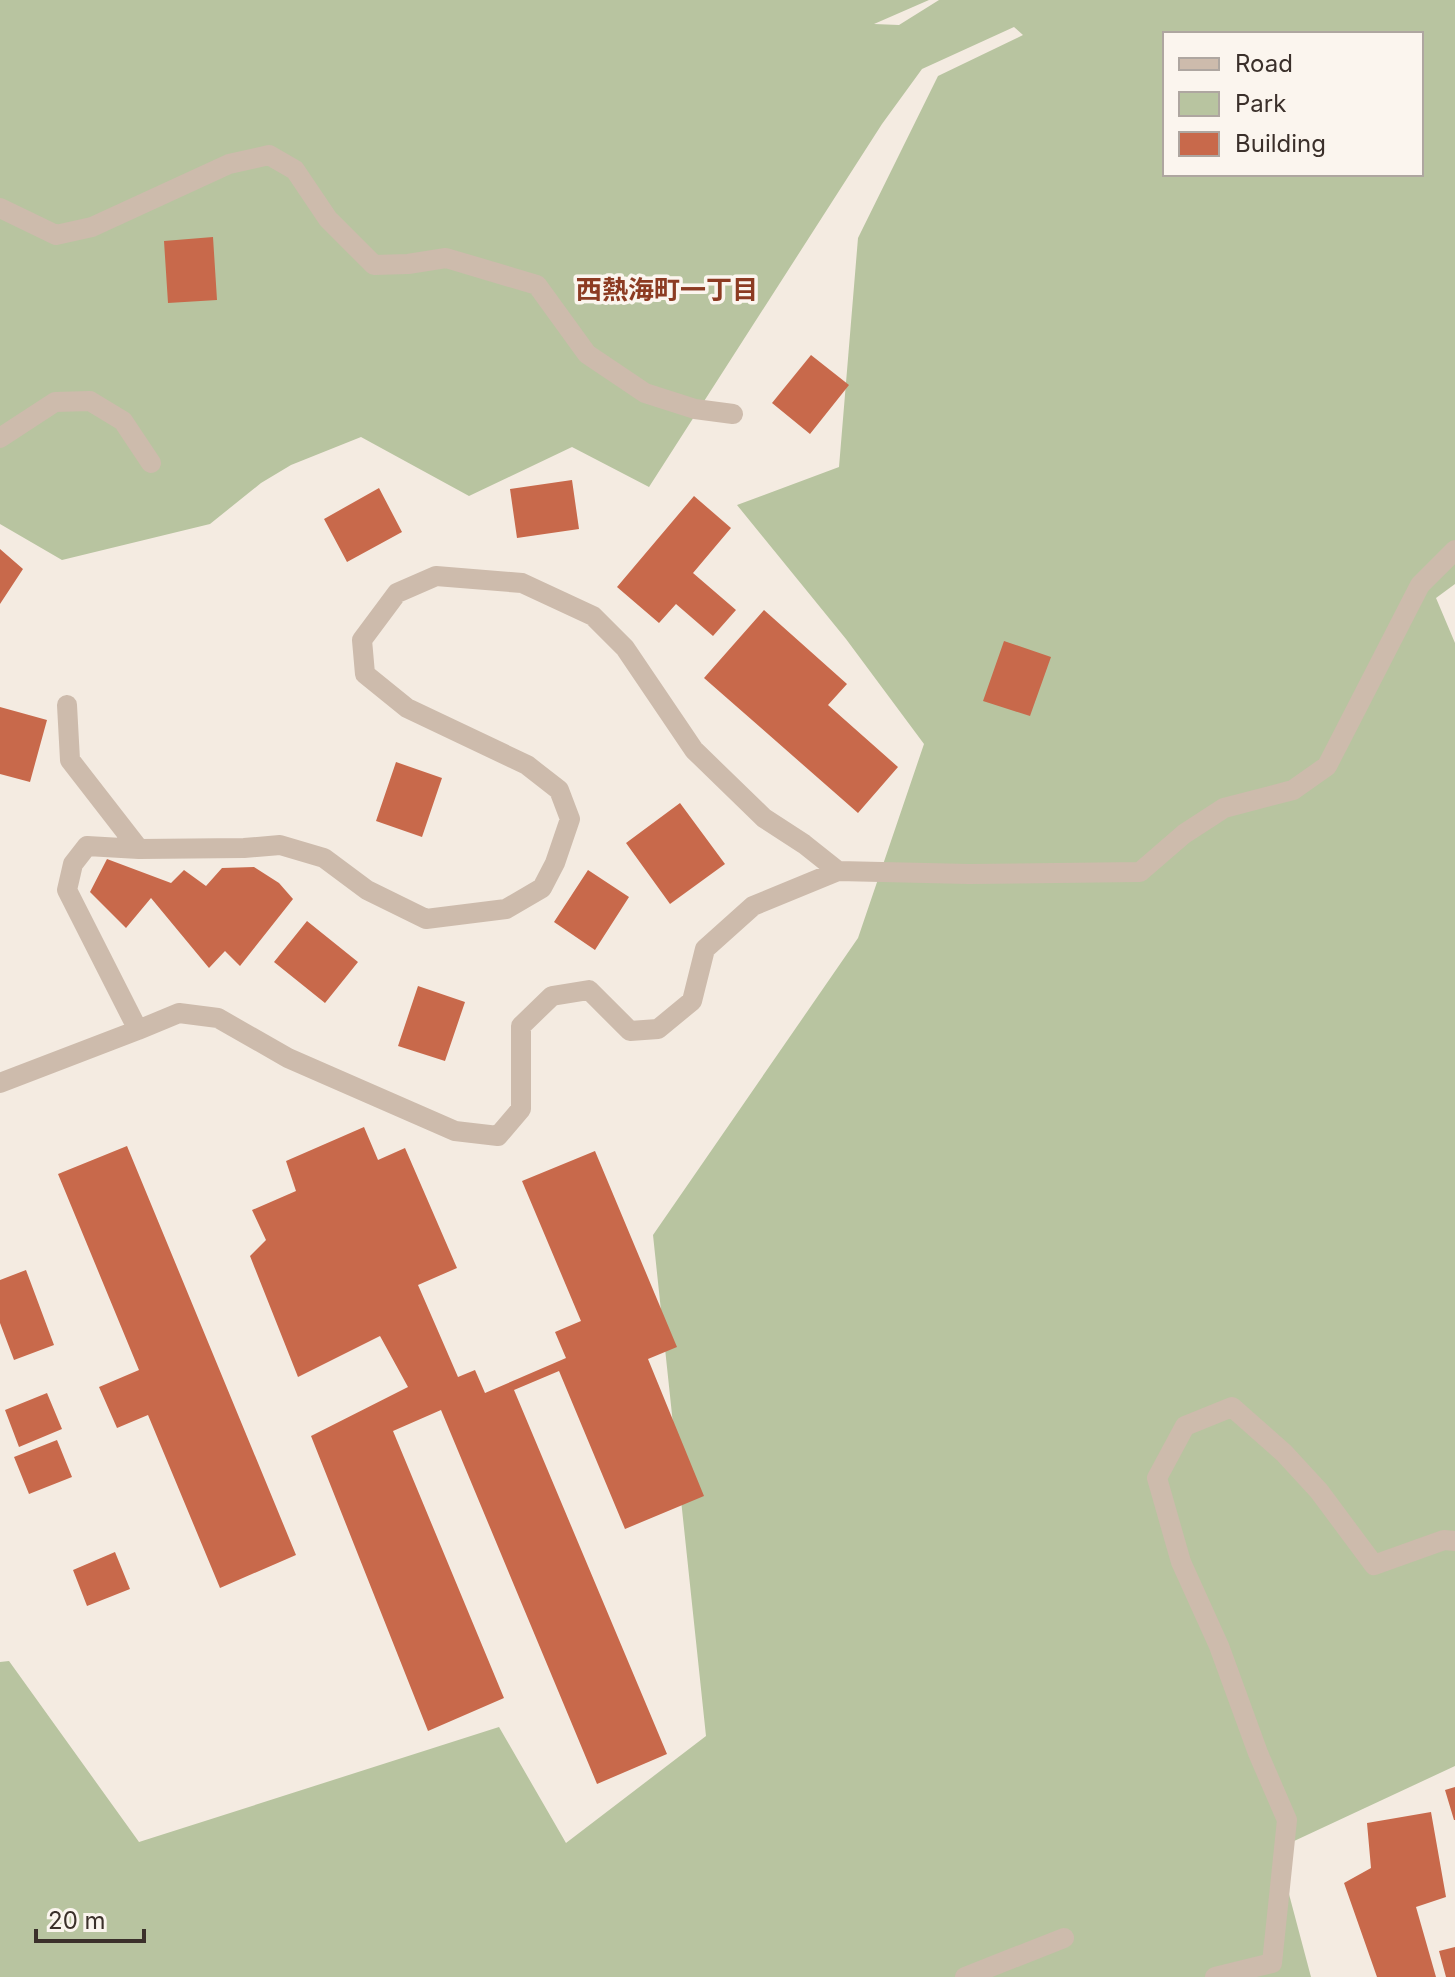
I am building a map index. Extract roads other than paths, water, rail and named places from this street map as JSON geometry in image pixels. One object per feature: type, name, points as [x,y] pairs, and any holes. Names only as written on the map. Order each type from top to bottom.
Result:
[{"type":"street","points":[[0,208],[56,235],[92,227],[229,164],[269,155],[295,170],[328,219],[374,265],[446,258],[537,285],[587,354],[645,393],[695,409],[733,414]]},
{"type":"street","points":[[0,438],[55,402],[90,401],[123,421],[151,463]]},
{"type":"street","points":[[0,1083],[179,1013],[218,1018],[288,1058],[455,1131],[498,1136],[521,1109],[521,1026],[552,996],[589,990],[630,1031],[658,1029],[692,1001],[705,949],[753,906],[838,871],[969,874],[1140,872],[1184,834],[1224,808],[1293,790],[1327,766],[1420,585],[1455,550]]},
{"type":"street","points":[[138,1030],[67,890],[73,864],[87,846],[139,849],[280,845],[324,858],[367,890],[426,919],[506,909],[542,888],[555,863],[570,819],[559,790],[527,765],[407,708],[365,674],[362,640],[380,613],[397,593],[436,576],[522,583],[593,616],[625,648],[694,750],[764,818],[838,871]]},
{"type":"street","points":[[67,705],[70,760],[139,849]]},
{"type":"street","points":[[1215,1977],[1272,1963],[1287,1820],[1258,1753],[1219,1646],[1181,1562],[1157,1478],[1185,1426],[1232,1407],[1284,1453],[1319,1491],[1374,1565],[1444,1540],[1455,1541]]},
{"type":"street","points":[[965,1977],[1064,1938]]},
{"type":"district","name":"西熱海町一丁目","points":[[667,289]]}]
